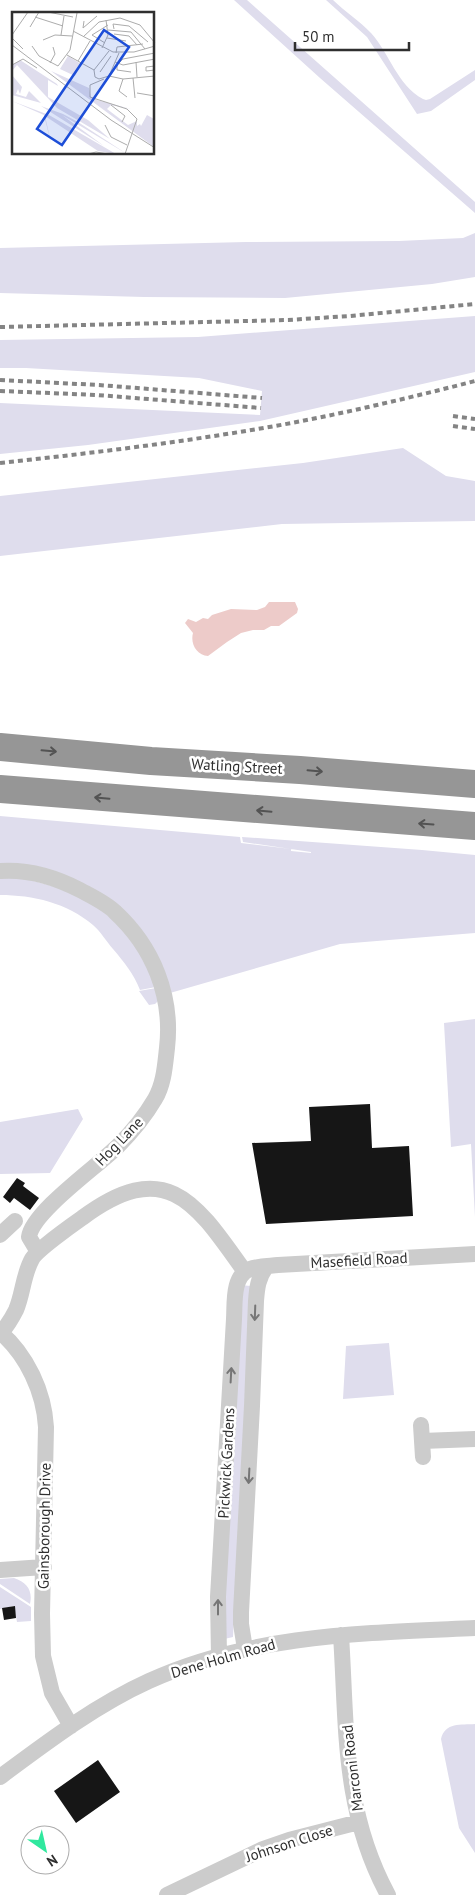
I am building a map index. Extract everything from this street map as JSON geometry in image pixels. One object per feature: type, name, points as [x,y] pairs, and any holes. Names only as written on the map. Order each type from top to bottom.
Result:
[{"type":"highway","name":"Watling Street","points":[[0,747],[151,761],[300,770],[475,784]]},
{"type":"highway","points":[[0,789],[475,826]]},
{"type":"street","name":"Hog Lane","points":[[0,872],[22,871],[60,880],[114,911],[135,933],[150,955],[166,1006],[167,1053],[162,1082],[156,1097],[138,1124],[117,1148],[34,1223],[29,1237],[38,1252]]},
{"type":"street","points":[[1,1332],[16,1310],[27,1270],[32,1258],[38,1252],[96,1208],[146,1188],[158,1188],[180,1196],[194,1207],[245,1272]]},
{"type":"street","points":[[0,1235],[15,1221]]},
{"type":"street","name":"Masefield Road","points":[[245,1272],[253,1268],[278,1265],[475,1254]]},
{"type":"street","name":"Pickwick Gardens","points":[[245,1649],[241,1612],[256,1301],[257,1284],[266,1267]]},
{"type":"street","name":"Pickwick Gardens","points":[[219,1656],[218,1597],[236,1289],[239,1279],[245,1272]]},
{"type":"street","name":"Gainsborough Drive","points":[[1,1332],[21,1356],[39,1389],[44,1405],[46,1427],[43,1656],[52,1693],[71,1726]]},
{"type":"street","points":[[422,1441],[475,1439]]},
{"type":"street","points":[[0,1570],[44,1567]]},
{"type":"street","name":"Dene Holm Road","points":[[0,1777],[71,1726],[106,1704],[145,1683],[179,1668],[281,1641],[341,1635],[475,1628]]},
{"type":"street","name":"Marconi Road","points":[[341,1635],[350,1778],[359,1822],[369,1855],[388,1895]]},
{"type":"street","name":"Johnson Close","points":[[166,1895],[263,1848],[359,1822]]},
{"type":"shaded area","points":[[234,0],[247,0],[475,202],[475,213],[320,78]]},
{"type":"shaded area","points":[[326,0],[333,0],[371,33],[378,41],[400,78],[414,93],[423,99],[430,99],[475,70],[475,80],[431,111],[417,114],[367,37]]},
{"type":"shaded area","points":[[475,233],[475,277],[432,284],[285,298],[0,293],[0,248],[246,242],[399,241],[463,238]]},
{"type":"shaded area","points":[[475,316],[475,372],[260,421],[88,445],[0,454],[0,403],[260,415],[262,391],[199,378],[0,368],[0,340],[198,337]]},
{"type":"shaded area","points":[[403,448],[446,476],[475,481],[475,521],[282,524],[0,556],[0,496],[303,463]]},
{"type":"shaded area","points":[[269,602],[295,602],[298,609],[297,613],[279,626],[241,633],[208,656],[201,654],[195,648],[192,637],[193,633],[185,623],[188,619],[196,622],[231,609],[257,610],[265,607]]},
{"type":"shaded area","points":[[0,816],[240,837],[241,843],[289,849],[243,842],[242,837],[475,855],[475,933],[340,944],[170,993],[102,899],[0,867]],"holes":[[[291,849],[311,852],[311,853],[291,851]]]},
{"type":"shaded area","points":[[0,876],[16,876],[84,895],[134,938],[156,987],[140,990],[128,968],[99,931],[83,917],[49,902],[12,895],[0,895]]},
{"type":"shaded area","points":[[156,988],[158,1001],[155,1004],[149,1005],[139,991]]},
{"type":"shaded area","points":[[475,1019],[475,1217],[471,1144],[451,1147],[444,1023]]},
{"type":"shaded area","points":[[78,1109],[83,1119],[50,1173],[0,1174],[0,1122]]},
{"type":"shaded area","points":[[239,1285],[251,1286],[233,1637],[220,1640]]},
{"type":"shaded area","points":[[389,1343],[394,1395],[343,1399],[346,1346]]},
{"type":"shaded area","points":[[14,1578],[26,1585],[30,1591],[30,1604],[0,1584],[0,1579]]},
{"type":"shaded area","points":[[0,1587],[31,1607],[31,1621],[17,1622],[14,1606],[0,1609]]},
{"type":"shaded area","points":[[475,1724],[475,1853],[459,1828],[441,1739],[450,1727]]},
{"type":"building","points":[[370,1104],[372,1148],[409,1146],[413,1216],[266,1224],[252,1143],[311,1141],[309,1107]]},
{"type":"building","points":[[17,1178],[25,1183],[23,1186],[39,1198],[30,1210],[14,1198],[10,1203],[3,1197]]},
{"type":"building","points":[[15,1606],[16,1618],[4,1620],[2,1608]]},
{"type":"building","points":[[98,1760],[120,1792],[76,1823],[54,1791]]},
{"type":"railway","points":[[0,327],[288,320],[475,304]]},
{"type":"railway","points":[[0,380],[99,385],[262,398]]},
{"type":"railway","points":[[0,463],[138,447],[275,426],[475,381]]},
{"type":"railway","points":[[0,391],[97,395],[261,408]]},
{"type":"railway","points":[[453,416],[475,419]]},
{"type":"railway","points":[[453,426],[475,429]]}]
